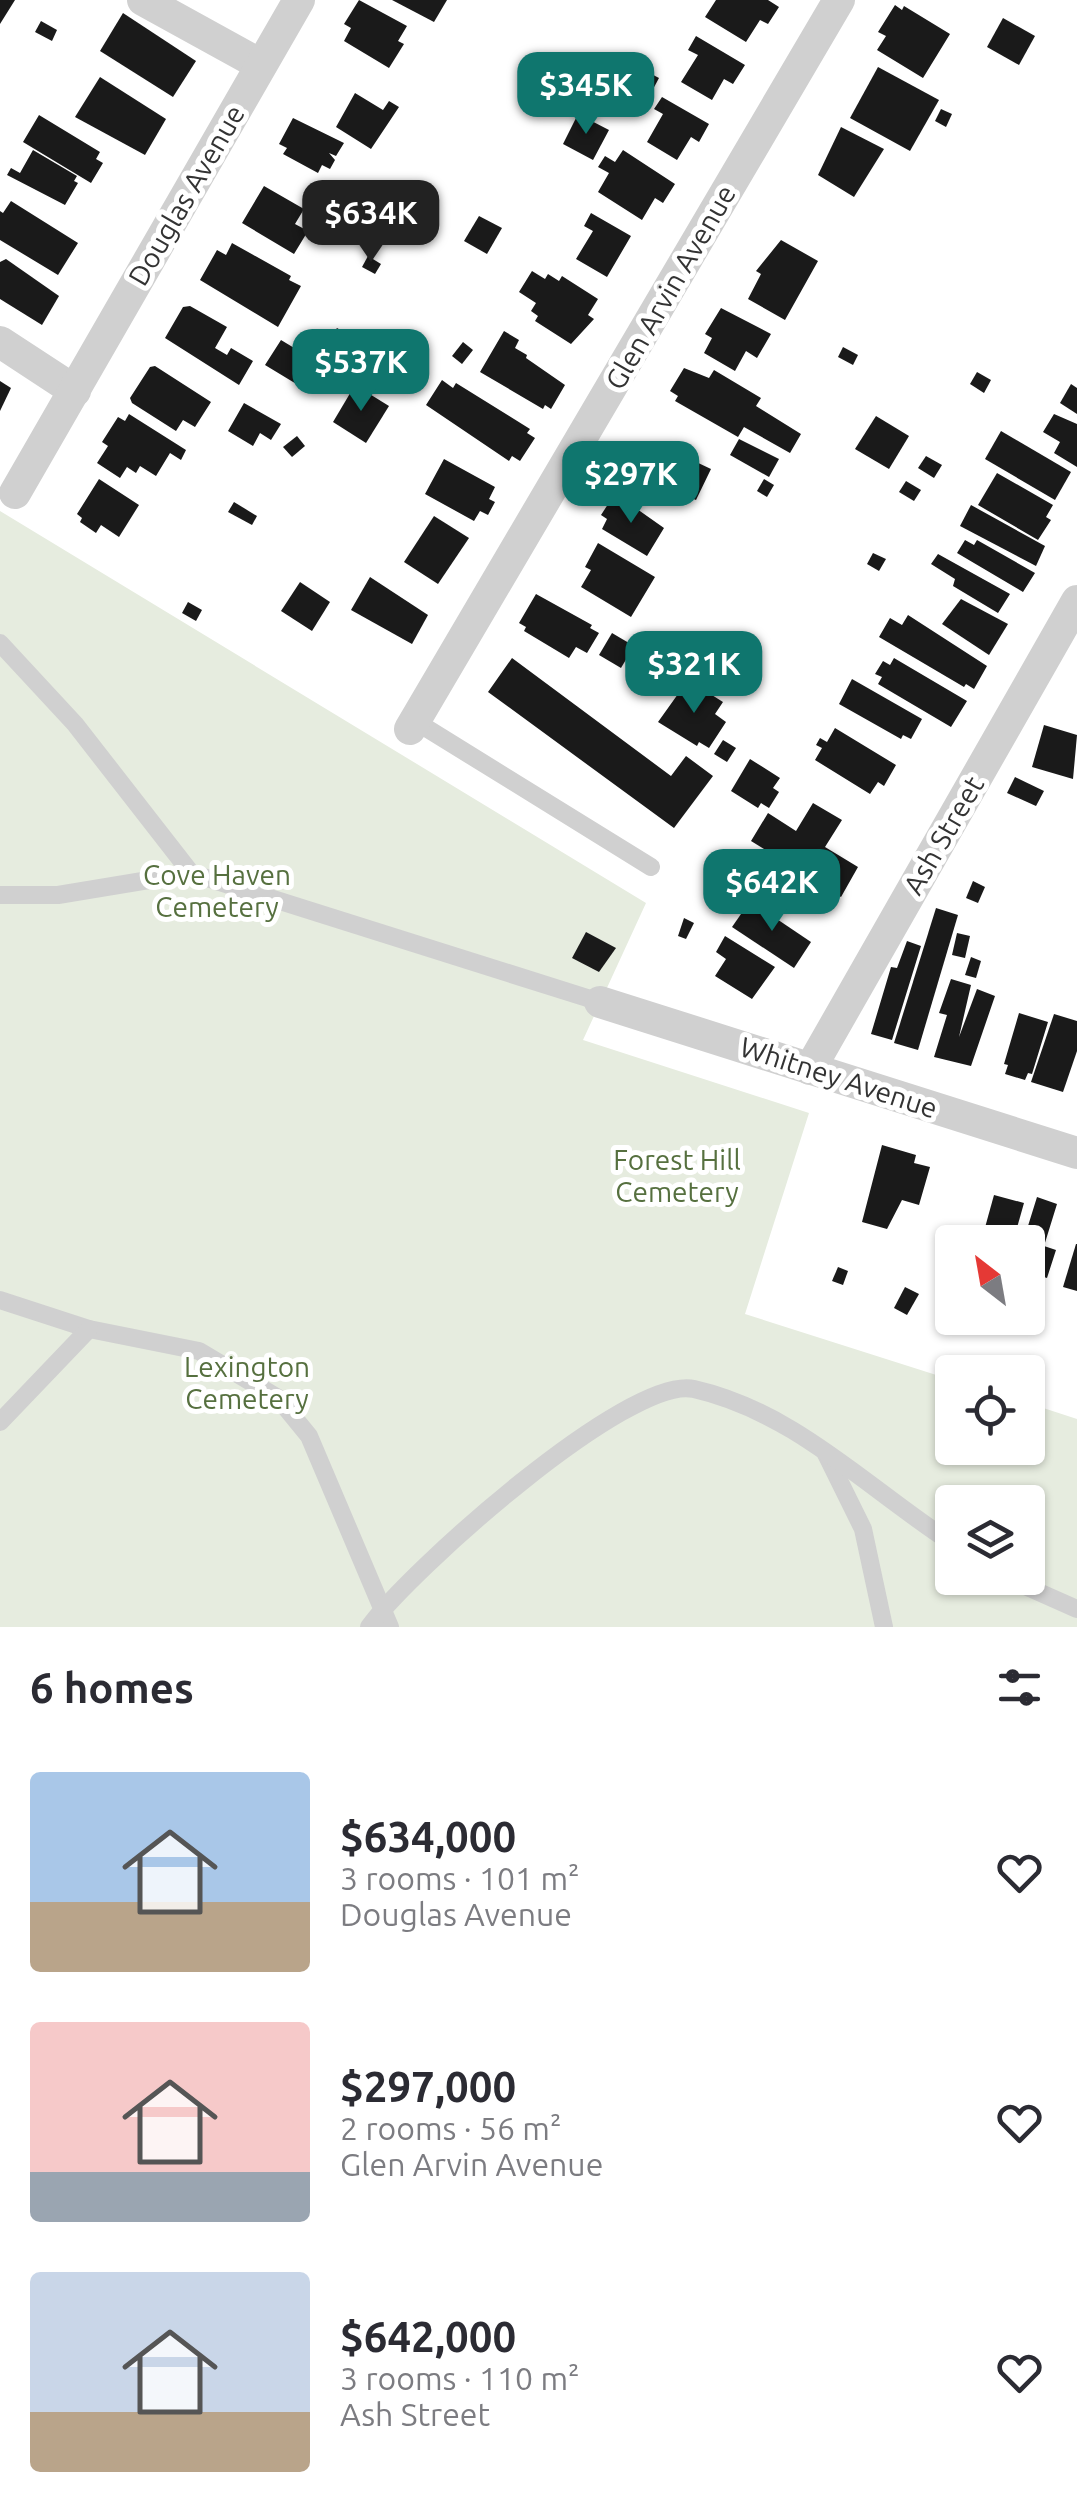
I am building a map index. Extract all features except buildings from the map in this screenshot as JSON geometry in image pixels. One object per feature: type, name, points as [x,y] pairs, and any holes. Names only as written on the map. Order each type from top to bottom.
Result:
[{"type":"street","points":[[143,0],[261,65]]},
{"type":"street","name":"Douglas Avenue","points":[[16,492],[299,0]]},
{"type":"street","name":"Glen Arvin Avenue","points":[[412,725],[840,0]]},
{"type":"street","points":[[0,342],[74,391]]},
{"type":"street","name":"Ash Street","points":[[810,1069],[1064,650],[1077,601]]},
{"type":"street","name":"Whitney Avenue","points":[[600,1002],[1077,1154]]},
{"type":"lane","points":[[0,643],[75,724],[192,873]]},
{"type":"lane","points":[[412,725],[650,867]]},
{"type":"lane","points":[[0,895],[58,895],[192,873],[600,1002]]},
{"type":"lane","points":[[0,1300],[90,1329],[199,1351],[278,1398],[309,1436],[390,1627]]},
{"type":"lane","points":[[0,1422],[90,1329]]},
{"type":"lane","points":[[369,1627],[384,1606],[479,1515],[565,1447],[634,1406],[689,1387],[776,1417],[935,1531]]},
{"type":"lane","points":[[824,1450],[864,1529],[884,1627]]},
{"type":"lane","points":[[1044,1595],[1077,1610]]},
{"type":"green space","points":[[0,511],[646,903],[583,1040],[809,1113],[745,1314],[935,1375],[935,1465],[1045,1465],[1045,1409],[1077,1419],[1077,1627],[0,1627]]},
{"type":"park label","name":"Cove Haven Cemetery","points":[[217,890]]},
{"type":"park label","name":"Forest Hill Cemetery","points":[[677,1175]]},
{"type":"park label","name":"Lexington Cemetery","points":[[247,1382]]}]
